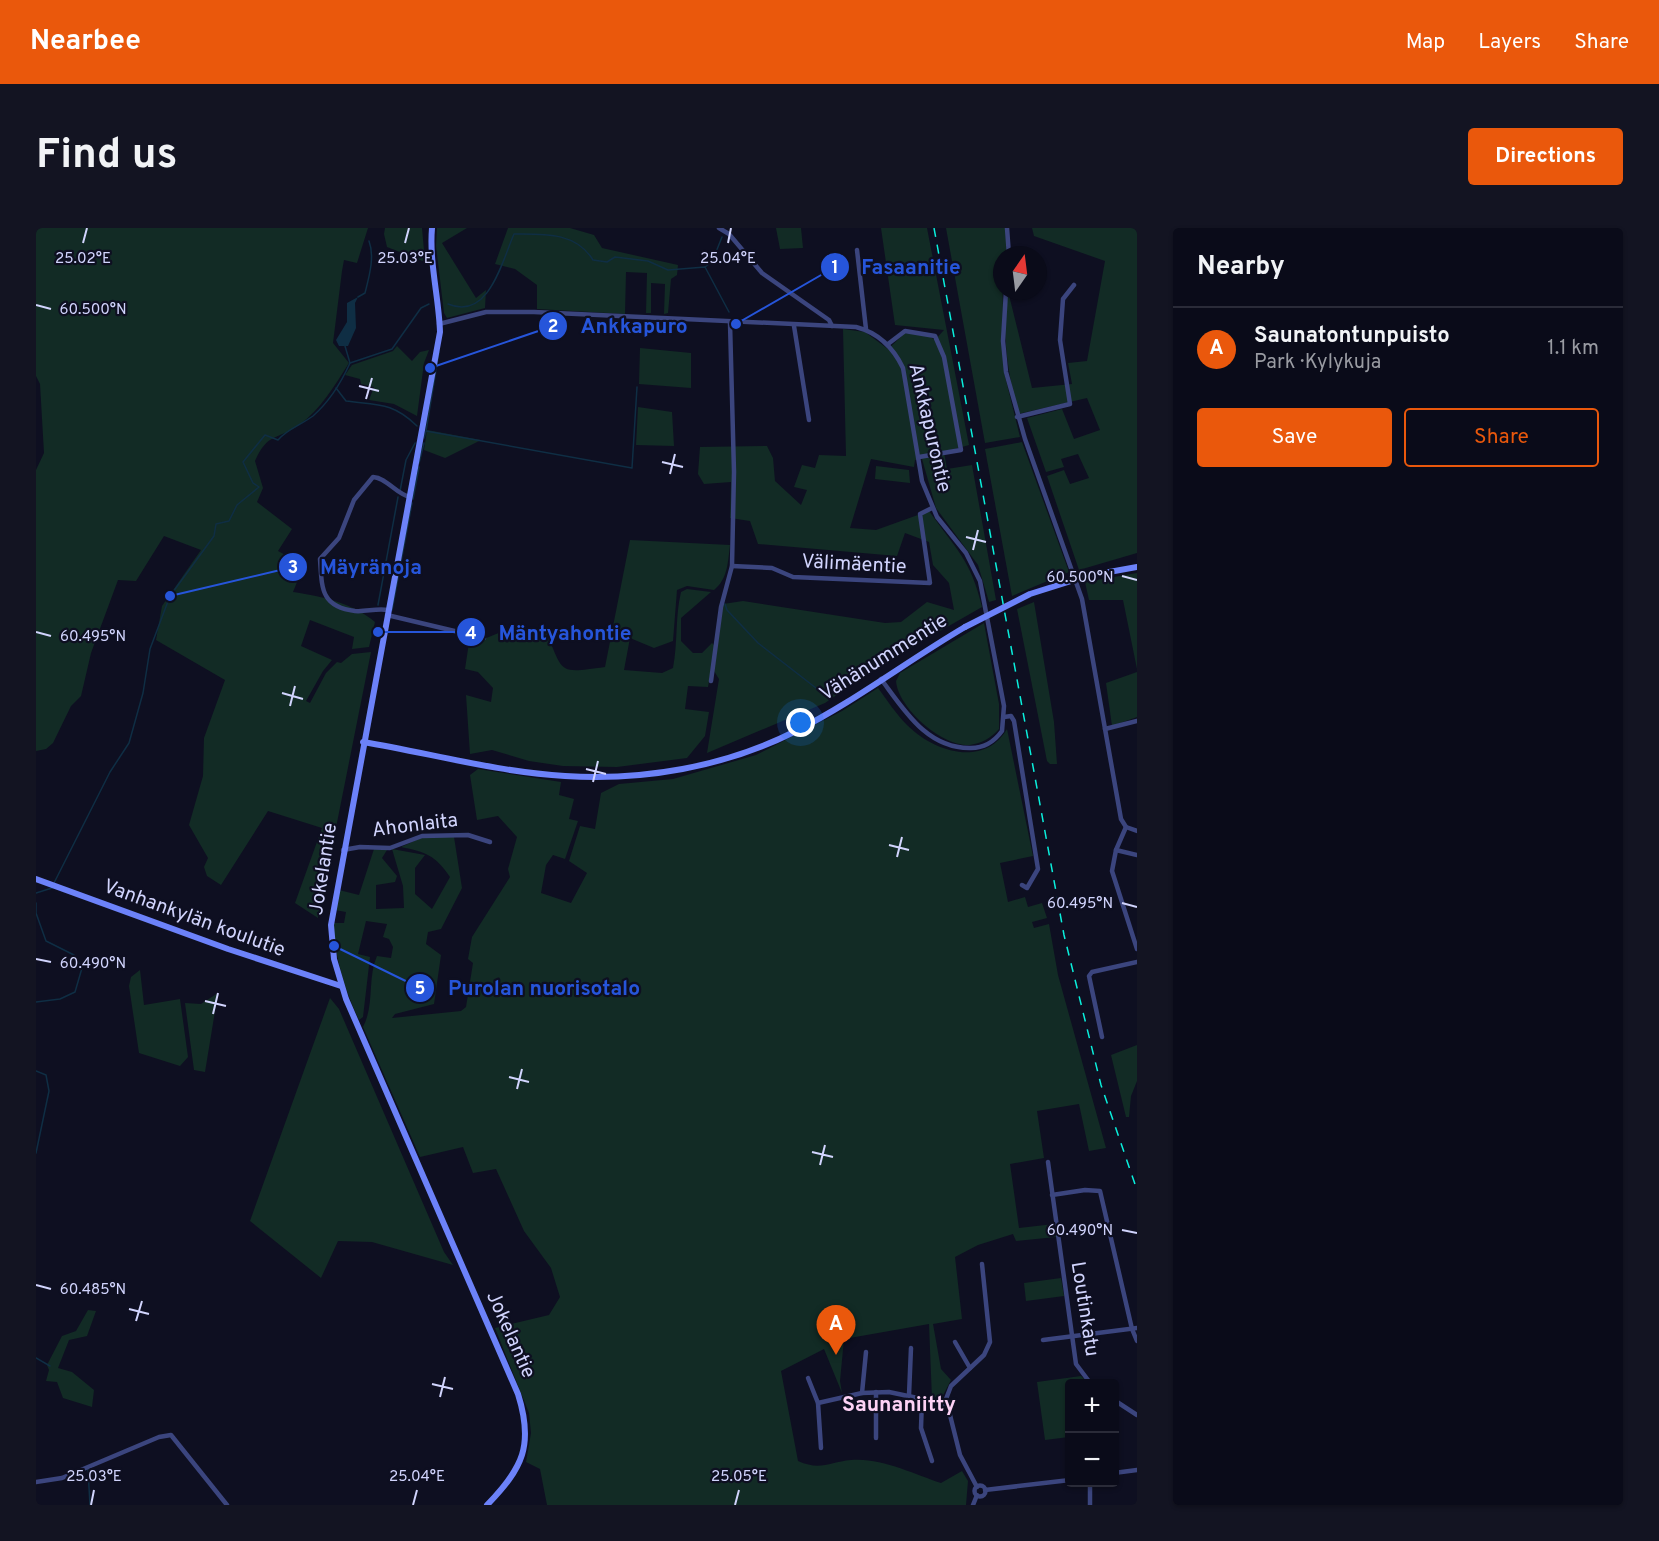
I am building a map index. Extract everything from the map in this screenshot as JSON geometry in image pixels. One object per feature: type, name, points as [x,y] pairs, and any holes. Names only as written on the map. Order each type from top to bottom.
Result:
[{"type":"street","name":"Jokelantie","points":[[432,228],[439,324],[438,339],[331,925],[334,959],[341,986],[515,1385],[525,1415],[522,1457],[515,1474],[487,1505]]},
{"type":"street","points":[[719,228],[729,234],[762,273],[829,320],[832,326]]},
{"type":"street","points":[[1007,228],[1008,246]]},
{"type":"street","points":[[857,250],[866,329]]},
{"type":"street","points":[[1017,417],[1070,404],[1060,340],[1063,299],[1074,285]]},
{"type":"street","points":[[1006,300],[1004,341],[1006,372],[1017,417],[1082,598],[1121,819],[1126,827],[1137,831]]},
{"type":"street","name":"Ankkapurontie","points":[[439,324],[486,312],[832,326],[866,329],[888,344],[903,368],[922,481],[932,508],[966,552],[980,581],[1004,717]]},
{"type":"street","points":[[711,681],[721,607],[732,566],[734,472],[730,323]]},
{"type":"street","points":[[794,326],[809,420]]},
{"type":"street","points":[[888,344],[904,331],[929,333],[935,336],[944,357],[961,450],[919,457]]},
{"type":"street","points":[[410,497],[398,493],[378,477],[373,477],[354,500],[339,538],[320,559],[323,593],[327,600],[356,611],[387,612],[484,638]]},
{"type":"street","name":"Välimäentie","points":[[732,566],[772,567],[793,577],[930,583],[920,514],[932,508]]},
{"type":"street","name":"Vähänummentie","points":[[363,742],[563,776],[632,775],[727,759],[762,747],[829,713],[965,627],[1030,594],[1087,576],[1137,567]]},
{"type":"street","points":[[881,679],[913,721],[925,732],[948,745],[963,748],[986,746],[1002,731],[1004,717],[1011,716],[1014,721],[1038,869],[1027,888],[1022,885]]},
{"type":"street","points":[[1105,729],[1137,720]]},
{"type":"street","points":[[1126,827],[1116,850],[1113,876],[1137,949]]},
{"type":"street","name":"Ahonlaita","points":[[343,850],[360,847],[390,848],[423,836],[468,835],[490,842]]},
{"type":"street","points":[[1116,850],[1137,855]]},
{"type":"street","name":"Vanhankylän koulutie","points":[[36,879],[315,980],[341,986]]},
{"type":"street","points":[[1102,1037],[1089,976],[1092,972],[1137,962]]},
{"type":"street","name":"Loutinkatu","points":[[1048,1162],[1076,1364],[1088,1379]]},
{"type":"street","points":[[1053,1195],[1085,1190],[1100,1191],[1137,1341]]},
{"type":"street","points":[[973,1505],[977,1495],[976,1487],[960,1455],[946,1404],[951,1386],[984,1355],[990,1342],[982,1264]]},
{"type":"street","points":[[1042,1340],[1134,1328]]},
{"type":"street","points":[[955,1342],[970,1368]]},
{"type":"street","points":[[909,1395],[911,1348]]},
{"type":"street","points":[[862,1394],[866,1352]]},
{"type":"street","points":[[808,1378],[818,1403],[821,1448]]},
{"type":"street","points":[[818,1403],[876,1392],[909,1395],[946,1404]]},
{"type":"street","points":[[876,1392],[876,1438]]},
{"type":"street","points":[[922,1399],[921,1428],[932,1461]]},
{"type":"street","points":[[1119,1403],[1137,1415]]},
{"type":"street","points":[[36,1482],[62,1478],[159,1437],[171,1435],[227,1505]]},
{"type":"street","points":[[1119,1472],[1137,1470]]},
{"type":"street","points":[[976,1487],[982,1486],[986,1490],[1065,1481]]},
{"type":"street","points":[[1090,1487],[1090,1505]]},
{"type":"street","points":[[977,1495],[983,1495],[986,1490]]},
{"type":"green space","points":[[36,228],[368,228],[357,263],[344,260],[342,271],[333,343],[349,363],[314,412],[299,425],[264,445],[255,461],[263,488],[257,502],[292,529],[278,551],[304,565],[293,592],[347,605],[375,622],[369,647],[352,649],[354,637],[310,620],[301,646],[332,660],[306,701],[310,703],[326,673],[337,662],[341,663],[352,654],[371,652],[318,918],[295,903],[322,828],[268,811],[221,885],[207,876],[204,867],[208,858],[189,825],[203,776],[204,738],[225,680],[156,640],[162,606],[201,550],[164,536],[136,581],[118,580],[91,653],[81,696],[71,706],[53,743],[46,749],[36,751],[36,470],[44,453],[40,384],[36,376]]},
{"type":"green space","points":[[385,228],[422,228],[425,262],[387,247]]},
{"type":"green space","points":[[437,228],[467,228],[442,243],[476,298],[486,290],[485,308],[447,318],[444,313],[436,246]]},
{"type":"green space","points":[[508,228],[570,228],[594,235],[602,248],[678,265],[677,275],[671,279],[668,313],[664,314],[665,284],[651,283],[651,313],[646,313],[647,273],[626,272],[625,314],[537,309],[537,285],[515,269],[495,264]]},
{"type":"green space","points":[[776,228],[801,228],[803,248],[780,249]]},
{"type":"green space","points":[[881,228],[927,228],[969,445],[944,452],[947,469],[972,465],[996,600],[989,602],[978,565],[936,508],[922,459],[915,460],[914,467],[871,459],[850,528],[876,530],[929,511],[968,566],[982,607],[879,666],[825,703],[707,753],[719,679],[714,671],[723,604],[743,601],[885,623],[901,622],[927,602],[954,610],[949,583],[933,565],[929,542],[905,533],[897,556],[758,544],[750,521],[730,518],[731,482],[704,484],[698,474],[700,447],[767,446],[773,458],[775,481],[801,505],[807,490],[794,487],[802,465],[815,468],[819,455],[846,456],[843,329],[865,332],[888,349],[905,333],[929,336],[935,340],[944,330],[895,325]]},
{"type":"green space","points":[[946,228],[1009,228],[1010,246],[993,246],[993,300],[1003,300],[1004,372],[1020,437],[985,443]]},
{"type":"green space","points":[[1032,228],[1137,228],[1137,553],[1079,570],[1047,476],[1064,470],[1070,484],[1089,478],[1078,454],[1061,459],[1064,467],[1046,472],[1027,418],[1062,409],[1074,439],[1100,430],[1087,398],[1018,414],[1005,338],[1006,307],[1007,300],[1010,300],[1032,388],[1072,384],[1068,363],[1087,361],[1105,261],[1034,236]]},
{"type":"green space","points":[[397,346],[412,361],[420,352],[429,350],[424,363],[417,416],[394,404],[369,400],[374,387],[361,384],[360,379],[345,375],[352,365],[393,351]]},
{"type":"green space","points":[[640,348],[691,353],[691,388],[639,384]]},
{"type":"green space","points":[[638,407],[672,412],[674,446],[636,445]]},
{"type":"green space","points":[[427,430],[481,440],[445,458],[424,450]]},
{"type":"green space","points":[[1022,442],[1069,572],[1012,596],[985,449]]},
{"type":"green space","points":[[876,466],[909,470],[910,483],[875,479]]},
{"type":"green space","points":[[630,540],[730,545],[725,575],[719,586],[714,590],[687,586],[677,590],[673,641],[654,648],[630,638],[624,670],[662,673],[673,668],[681,592],[687,589],[711,592],[681,618],[681,641],[693,653],[702,653],[712,643],[715,646],[708,687],[688,686],[685,709],[709,712],[705,736],[687,758],[617,767],[563,766],[529,761],[492,750],[470,754],[466,695],[491,702],[493,688],[478,672],[465,669],[470,636],[484,639],[523,623],[528,635],[545,629],[559,662],[569,670],[605,667]]},
{"type":"green space","points":[[1137,573],[1137,669],[1123,600],[1089,600],[1085,582]]},
{"type":"green space","points":[[1034,602],[1054,722],[1057,764],[1050,764],[1047,761],[1017,609]]},
{"type":"green space","points":[[984,623],[999,704],[999,729],[978,743],[959,744],[935,733],[913,714],[904,703],[896,681],[900,673]]},
{"type":"green space","points":[[1137,672],[1137,717],[1112,726],[1106,683]]},
{"type":"green space","points":[[878,688],[895,712],[918,735],[944,748],[958,752],[985,749],[997,741],[1007,729],[1033,856],[1000,863],[1008,902],[1025,897],[1028,907],[1042,903],[1047,918],[1032,922],[1034,928],[1049,924],[1058,975],[1106,1148],[1089,1151],[1079,1104],[1037,1111],[1044,1158],[1010,1164],[1019,1228],[1054,1224],[1056,1237],[1016,1241],[1013,1234],[978,1245],[955,1257],[962,1319],[933,1324],[941,1369],[951,1380],[940,1401],[937,1401],[938,1396],[932,1399],[929,1324],[844,1339],[840,1381],[842,1393],[824,1349],[781,1371],[798,1461],[819,1466],[851,1460],[874,1461],[941,1483],[962,1471],[968,1481],[966,1505],[547,1505],[540,1469],[526,1462],[531,1433],[529,1413],[495,1328],[549,1315],[560,1297],[551,1268],[524,1231],[496,1169],[473,1173],[463,1147],[420,1157],[363,1027],[369,1009],[372,974],[377,956],[391,958],[393,947],[389,939],[383,937],[387,924],[366,921],[358,954],[370,957],[363,1017],[359,1020],[341,973],[332,923],[344,923],[346,912],[335,910],[339,890],[359,895],[374,849],[387,850],[382,858],[397,876],[395,882],[376,885],[376,909],[404,908],[403,886],[392,849],[425,855],[415,868],[415,894],[432,909],[450,877],[434,859],[417,851],[401,847],[423,837],[454,837],[462,888],[441,929],[428,932],[426,944],[441,955],[434,1004],[395,1014],[392,1018],[461,1011],[466,1007],[473,963],[468,959],[472,937],[510,877],[508,869],[517,837],[498,816],[477,820],[470,775],[478,769],[561,782],[559,795],[574,799],[569,819],[578,821],[565,859],[553,855],[546,865],[541,893],[571,903],[587,873],[569,861],[580,826],[595,829],[601,793],[619,784],[673,779],[756,755],[842,711]]},
{"type":"green space","points":[[140,970],[144,1005],[180,999],[188,1057],[180,1066],[139,1053],[129,986],[131,977]]},
{"type":"green space","points":[[218,993],[205,1072],[194,1070],[185,1003],[201,1004]]},
{"type":"green space","points":[[330,998],[339,1009],[444,1252],[453,1265],[372,1242],[338,1241],[321,1278],[250,1221]]},
{"type":"green space","points":[[1137,1045],[1137,1081],[1131,1096],[1129,1117],[1126,1117],[1111,1055]]},
{"type":"green space","points":[[1061,1278],[1064,1296],[1026,1301],[1024,1283]]},
{"type":"green space","points":[[88,1310],[96,1311],[87,1336],[69,1340],[58,1368],[72,1372],[94,1390],[92,1407],[63,1398],[57,1382],[46,1381],[49,1370],[47,1365],[62,1336],[76,1331]]},
{"type":"green space","points":[[1081,1376],[1084,1379],[1065,1379],[1065,1438],[1045,1440],[1037,1382]]},
{"type":"water","points":[[358,297],[355,303],[356,328],[348,346],[339,346],[336,340],[347,322],[347,303]]},
{"type":"waterway","points":[[448,304],[462,307],[474,304],[492,285],[514,234],[537,234],[568,239],[578,244],[593,260],[607,262],[615,257],[648,261],[668,270],[705,267],[729,312]]},
{"type":"waterway","points":[[705,267],[712,262],[722,237]]},
{"type":"waterway","points":[[358,297],[365,293],[370,274],[371,247],[369,241]]},
{"type":"waterway","points":[[350,363],[392,349],[421,308],[429,304]]},
{"type":"waterway","points":[[54,883],[110,772],[129,743],[143,693],[150,649],[170,596],[214,536],[216,524],[229,521],[237,505],[259,487],[253,483],[243,462],[265,435],[278,440],[313,416],[325,404],[343,378],[350,363],[345,346]]},
{"type":"waterway","points":[[439,352],[426,431],[632,468],[637,387]]},
{"type":"waterway","points":[[336,388],[346,401],[384,406],[400,413],[417,426]]},
{"type":"waterway","points":[[424,438],[426,431]]},
{"type":"waterway","points":[[400,491],[406,460],[415,443]]},
{"type":"waterway","points":[[419,463],[424,443]]},
{"type":"waterway","points":[[413,499],[419,467]]},
{"type":"waterway","points":[[378,605],[398,497]]},
{"type":"waterway","points":[[392,610],[412,503]]},
{"type":"waterway","points":[[725,604],[727,610],[758,643],[825,695]]},
{"type":"waterway","points":[[36,893],[52,888]]},
{"type":"waterway","points":[[36,903],[36,913],[46,941],[74,955],[82,968],[75,992],[60,999],[36,1002]]},
{"type":"waterway","points":[[36,1071],[46,1075],[49,1091],[36,1153]]},
{"type":"waterway","points":[[36,1358],[50,1366]]},
{"type":"waterway","points":[[88,1469],[90,1505]]},
{"type":"railway","points":[[934,228],[1064,935],[1101,1085],[1137,1190]]},
{"type":"place","name":"Fasaanitie","points":[[736,324]]},
{"type":"place","name":"Ankkapuro","points":[[430,368]]},
{"type":"place","name":"Mäyränoja","points":[[170,596]]},
{"type":"place","name":"Mäntyahontie","points":[[378,632]]},
{"type":"place","name":"Purolan nuorisotalo","points":[[334,946]]},
{"type":"place","name":"Saunatontunpuisto","points":[[836,1355]]},
{"type":"district","name":"Saunaniitty","points":[[899,1405]]}]
